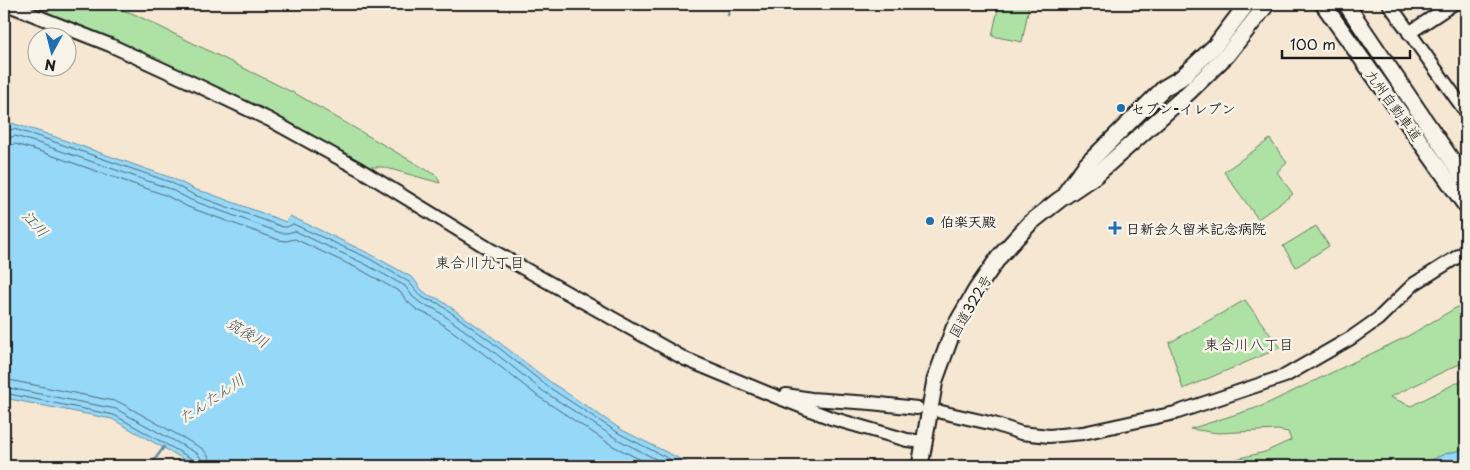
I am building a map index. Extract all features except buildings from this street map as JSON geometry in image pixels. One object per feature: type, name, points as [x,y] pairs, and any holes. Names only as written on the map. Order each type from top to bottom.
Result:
[{"type":"highway","name":"国道322号","points":[[1059,200],[1093,158],[1164,88],[1181,78],[1215,46],[1246,4]]},
{"type":"highway","name":"国道322号","points":[[922,453],[935,380],[954,328],[976,290],[999,258],[1030,223],[1059,200],[1096,175],[1189,92],[1227,55],[1267,4]]},
{"type":"highway","name":"九州自動車道","points":[[1322,4],[1466,206]]},
{"type":"highway","name":"九州自動車道","points":[[1346,4],[1466,181]]},
{"type":"street","points":[[6,4],[110,46],[270,120],[359,169],[491,250],[686,358],[772,395],[849,424],[907,440],[922,453]]},
{"type":"street","points":[[1389,4],[1466,112]]},
{"type":"street","points":[[1409,33],[1453,4]]},
{"type":"street","points":[[941,412],[994,424],[1021,433],[1049,436],[1083,434],[1175,414],[1285,376],[1351,338],[1378,319],[1414,284],[1465,252]]},
{"type":"street","points":[[772,395],[789,394],[810,399],[917,408]]},
{"type":"green space","points":[[16,4],[105,4],[134,14],[298,95],[437,176],[440,183],[383,167],[359,167],[78,33],[78,28],[67,28]]},
{"type":"green space","points":[[999,4],[1029,6],[1022,42],[992,36]]},
{"type":"green space","points":[[1270,139],[1287,163],[1277,172],[1293,194],[1258,219],[1224,172]]},
{"type":"green space","points":[[1316,226],[1329,246],[1296,267],[1283,246]]},
{"type":"green space","points":[[1245,300],[1280,348],[1183,389],[1169,343]]},
{"type":"green space","points":[[1466,302],[1466,361],[1390,397],[1411,406],[1466,378],[1466,446],[1461,450],[1445,454],[1417,466],[1206,466],[1265,452],[1291,440],[1288,432],[1278,430],[1218,433],[1190,429],[1262,406],[1408,336]]},
{"type":"water","points":[[11,123],[172,178],[196,190],[286,222],[290,216],[370,254],[413,278],[428,295],[439,299],[549,381],[622,430],[694,466],[196,466],[112,419],[4,398],[4,128]]},
{"type":"water","points":[[1466,446],[1466,466],[1417,466],[1445,454],[1461,450]]},
{"type":"waterway","points":[[728,15],[731,4]]},
{"type":"waterway","name":"たんたん川","points":[[150,466],[164,447]]},
{"type":"place","name":"セブン-イレブン","points":[[1121,108]]},
{"type":"place","name":"伯楽天殿","points":[[930,221]]},
{"type":"place","name":"日新会久留米記念病院","points":[[1115,228]]},
{"type":"district","name":"東合川九丁目","points":[[480,261]]},
{"type":"district","name":"東合川八丁目","points":[[1249,343]]},
{"type":"water label","name":"江川","points":[[36,223]]},
{"type":"water label","name":"筑後川","points":[[248,332]]}]
